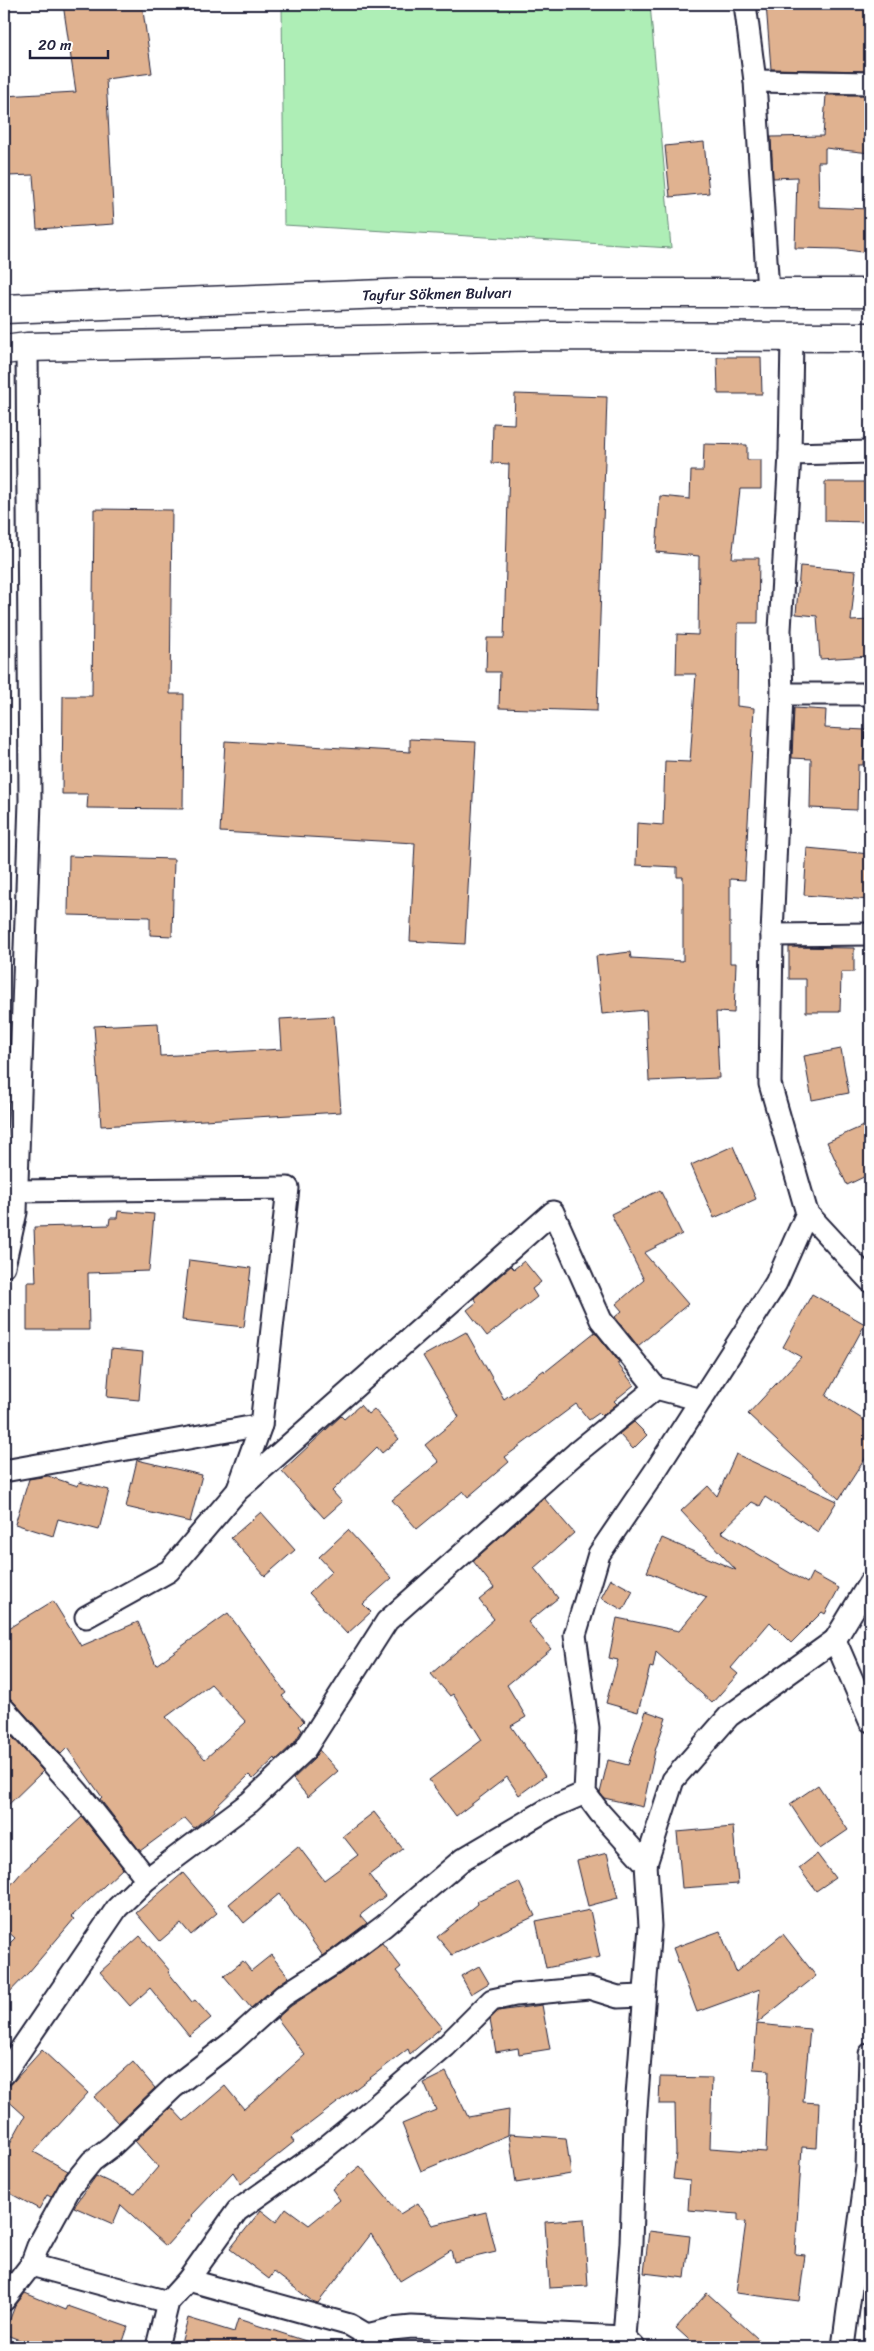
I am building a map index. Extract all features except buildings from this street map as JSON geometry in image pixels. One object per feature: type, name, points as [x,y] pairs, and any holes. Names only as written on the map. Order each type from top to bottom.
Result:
[{"type":"main road","name":"Tayfur Sökmen Bulvarı","points":[[4,309],[410,293],[870,292]]},
{"type":"main road","points":[[16,348],[550,336],[870,337]]},
{"type":"street","points":[[745,4],[755,81],[768,292]]},
{"type":"street","points":[[755,81],[870,83]]},
{"type":"street","points":[[792,338],[790,454],[780,630],[782,694],[772,935],[770,1084],[807,1213],[870,1281]]},
{"type":"street","points":[[4,1266],[12,1204],[30,801],[16,348]]},
{"type":"street","points":[[790,454],[870,452]]},
{"type":"street","points":[[782,694],[870,694]]},
{"type":"street","points":[[772,935],[870,934]]},
{"type":"street","points":[[12,1204],[288,1188],[261,1425],[237,1492]]},
{"type":"street","points":[[86,1617],[169,1571],[237,1492],[553,1212],[600,1320],[656,1388],[701,1400]]},
{"type":"street","points":[[646,1864],[600,1813],[585,1793],[588,1728],[575,1635],[599,1554],[776,1283],[807,1213]]},
{"type":"street","points":[[4,2074],[117,1908],[147,1879],[250,1802],[304,1751],[388,1621],[576,1453],[656,1388]]},
{"type":"street","points":[[4,1471],[261,1425]]},
{"type":"street","points":[[188,2280],[350,2325],[364,2341],[392,2329],[412,2327],[629,2342],[643,1996],[650,1926],[646,1864],[673,1780],[729,1716],[835,1640],[870,1582]]},
{"type":"street","points":[[835,1640],[870,1721]]},
{"type":"street","points":[[4,1709],[78,1792],[147,1879]]},
{"type":"street","points":[[5,2295],[31,2265],[38,2246],[70,2188],[92,2161],[112,2146],[174,2088],[231,2043],[283,1996],[332,1964],[384,1926],[463,1859],[550,1808],[585,1793]]},
{"type":"street","points":[[157,2347],[168,2302],[188,2280],[237,2210],[304,2164],[357,2122],[446,2046],[492,2000],[514,1995],[589,1988],[618,1997],[643,1996]]},
{"type":"street","points":[[844,2347],[867,2168],[870,2054]]},
{"type":"street","points":[[31,2265],[168,2302]]},
{"type":"green space","points":[[282,4],[650,4],[671,248],[284,225]]}]
